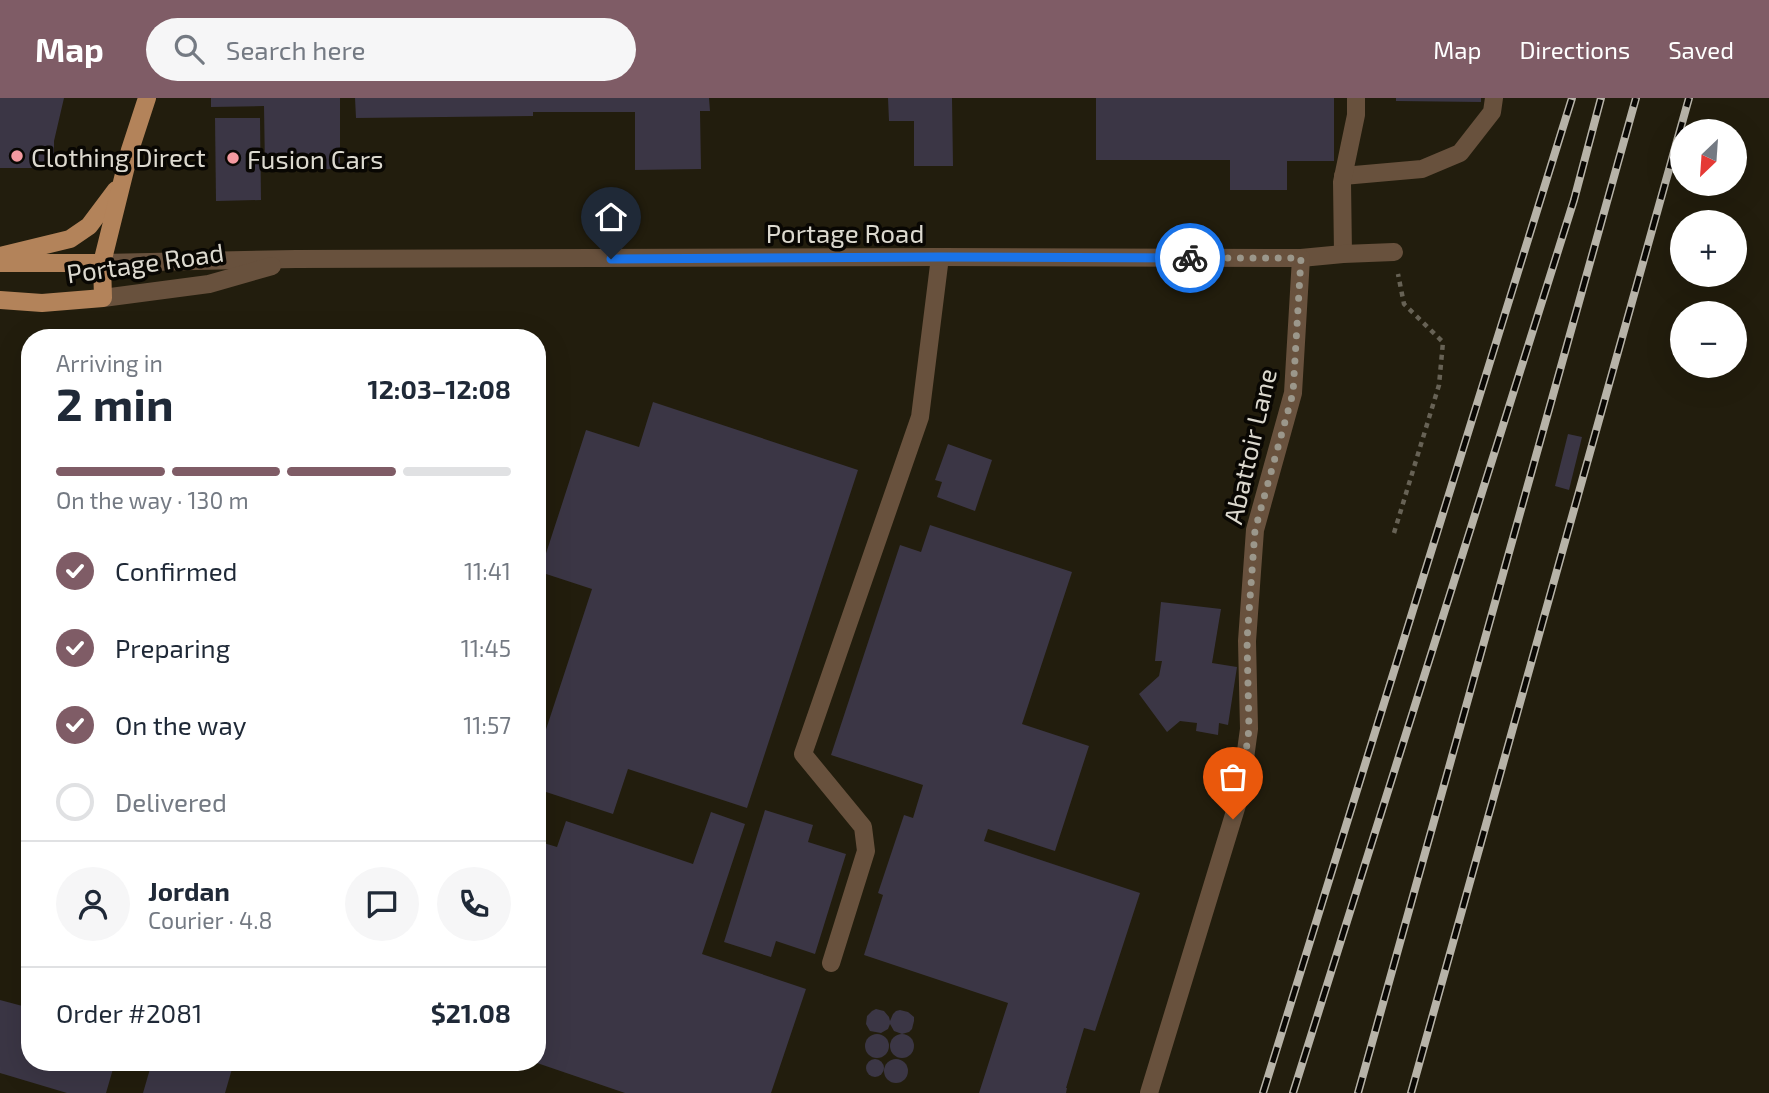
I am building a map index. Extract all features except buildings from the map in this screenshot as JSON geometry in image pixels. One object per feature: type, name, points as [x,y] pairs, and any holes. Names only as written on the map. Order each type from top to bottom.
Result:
[{"type":"main road","points":[[103,298],[102,263],[130,150],[147,98]]},
{"type":"main road","points":[[0,256],[70,239],[89,226],[124,178]]},
{"type":"main road","name":"Portage Road","points":[[0,262],[102,263]]},
{"type":"main road","name":"Portage Road","points":[[0,300],[43,303],[103,298]]},
{"type":"street","points":[[1343,254],[1342,182],[1356,115],[1356,98]]},
{"type":"street","points":[[1343,176],[1422,169],[1460,153],[1492,112],[1494,98]]},
{"type":"street","name":"Portage Road","points":[[102,263],[296,259],[1301,258],[1394,252]]},
{"type":"street","points":[[831,963],[866,851],[863,827],[803,754],[920,417],[940,257]]},
{"type":"street","name":"Abattoir Lane","points":[[1149,1093],[1240,795],[1249,729],[1247,640],[1255,530],[1293,393],[1301,258]]},
{"type":"street","name":"Portage Road","points":[[103,298],[209,284],[296,259]]},
{"type":"path","points":[[1394,252],[1404,304],[1443,342],[1439,386],[1394,533]]},
{"type":"railway","points":[[1263,1093],[1572,98]]},
{"type":"railway","points":[[1293,1093],[1574,200],[1601,98]]},
{"type":"railway","points":[[1358,1093],[1636,98]]},
{"type":"railway","points":[[1411,1093],[1689,98]]},
{"type":"way so far","points":[[1190,258],[1301,258],[1293,393],[1255,530],[1247,640],[1249,729],[1240,795],[1233,819]]},
{"type":"place","name":"Clothing Direct","points":[[17,156]]},
{"type":"place","name":"Fusion Cars","points":[[233,158]]},
{"type":"route","points":[[611,259],[1190,258]]}]
